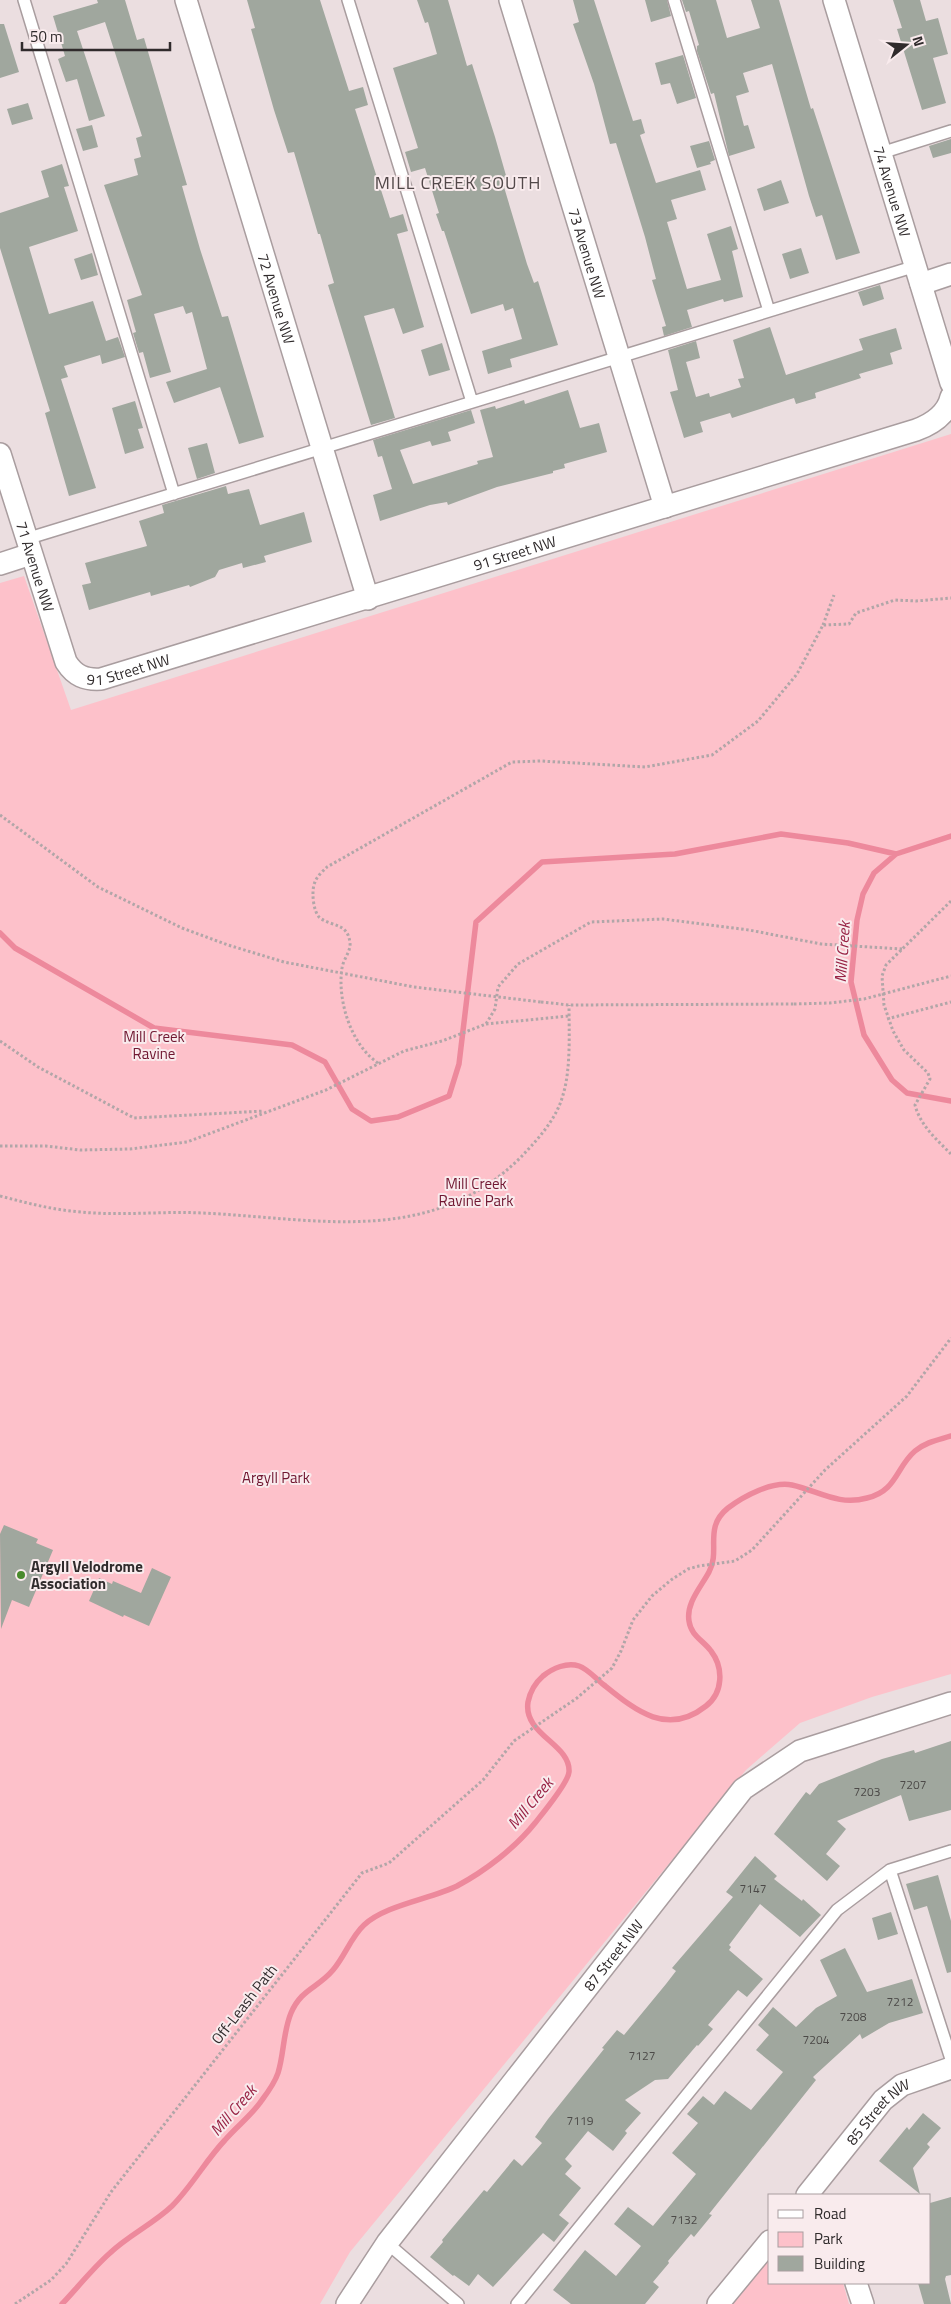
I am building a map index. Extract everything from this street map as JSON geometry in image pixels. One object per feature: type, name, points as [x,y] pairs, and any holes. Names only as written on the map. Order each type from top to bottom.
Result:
[{"type":"street","name":"72 Avenue NW","points":[[186,0],[368,599]]},
{"type":"street","name":"73 Avenue NW","points":[[510,0],[665,506]]},
{"type":"street","name":"74 Avenue NW","points":[[834,0],[951,383]]},
{"type":"street","points":[[919,275],[951,274]]},
{"type":"street","name":"91 Street NW","points":[[76,674],[92,680],[110,678],[916,430],[934,422],[949,402]]},
{"type":"street","name":"71 Avenue NW","points":[[0,454],[62,653],[70,669],[76,674]]},
{"type":"street","points":[[0,564],[28,547]]},
{"type":"street","name":"87 Street NW","points":[[347,2304],[387,2243],[743,1789],[800,1751],[951,1703]]},
{"type":"street","name":"85 Street NW","points":[[809,2194],[825,2186],[883,2100],[902,2085],[951,2068]]},
{"type":"street","points":[[718,2304],[768,2243]]},
{"type":"street","points":[[856,2284],[863,2304]]},
{"type":"lane","points":[[24,0],[174,494]]},
{"type":"lane","points":[[348,0],[472,402]]},
{"type":"lane","points":[[674,0],[769,311]]},
{"type":"lane","points":[[881,153],[951,131]]},
{"type":"lane","points":[[28,547],[174,494],[769,311],[919,275]]},
{"type":"lane","points":[[517,2304],[837,1910],[890,1870],[951,1851]]},
{"type":"lane","points":[[890,1870],[951,2058]]},
{"type":"lane","points":[[387,2243],[458,2304]]},
{"type":"path","points":[[378,1063],[362,1050],[347,1017],[342,973],[344,960],[350,944],[346,930],[338,924],[320,918],[316,912],[313,895],[314,882],[327,867],[512,762],[541,761],[645,767],[712,755],[758,721],[797,674],[823,625],[834,595]]},
{"type":"path","points":[[823,625],[849,624],[856,613],[895,600],[916,601],[951,598]]},
{"type":"path","points":[[0,815],[98,887],[148,912],[228,945],[284,962],[414,987],[570,1005],[830,1004],[864,999],[951,976]]},
{"type":"path","points":[[951,901],[886,965],[882,976],[888,1019],[904,1050],[928,1073],[930,1079],[915,1105],[917,1114],[951,1154]]},
{"type":"path","points":[[486,1024],[495,1008],[498,987],[518,964],[590,922],[663,920],[749,930],[821,944],[902,949]]},
{"type":"path","points":[[888,1019],[951,1002]]},
{"type":"path","points":[[0,1196],[47,1208],[75,1212],[202,1213],[314,1222],[384,1220],[447,1207],[480,1190],[509,1168],[545,1130],[554,1116],[563,1095],[566,1081],[570,1005]]},
{"type":"path","points":[[0,1146],[46,1146],[80,1150],[130,1149],[187,1142],[267,1110],[326,1090],[404,1051],[442,1041],[479,1026],[569,1016]]},
{"type":"path","points":[[0,1041],[38,1067],[134,1118],[267,1110]]},
{"type":"path","name":"Off-Leash Path","points":[[15,2304],[51,2280],[66,2264],[111,2192],[362,1873],[389,1863],[483,1780],[514,1741],[577,1698],[612,1668],[633,1620],[652,1596],[671,1580],[688,1569],[735,1561],[752,1550],[825,1470],[907,1396],[951,1338]]},
{"type":"green space","name":"Mill Creek Ravine Park","points":[[951,434],[951,1674],[872,1697],[800,1723],[746,1770],[350,2252],[320,2304],[0,2304],[0,583],[24,576],[71,710]]},
{"type":"green space","points":[[768,2252],[768,2284],[843,2284],[849,2304],[726,2304]]},
{"type":"building","points":[[97,0],[125,0],[137,40],[144,38],[187,185],[182,186],[200,249],[222,317],[228,316],[264,437],[239,444],[220,387],[174,403],[166,382],[207,369],[192,312],[186,314],[183,306],[154,314],[171,372],[150,378],[143,352],[139,353],[133,333],[136,332],[127,300],[142,295],[104,185],[138,175],[134,159],[141,157],[136,138],[142,136],[105,22],[77,31],[105,116],[89,121],[77,79],[66,82],[58,59],[65,56],[53,16],[98,3]]},
{"type":"building","points":[[247,0],[320,0],[349,91],[363,87],[368,105],[355,109],[390,218],[403,214],[408,231],[397,234],[424,327],[403,334],[394,308],[364,316],[395,418],[371,425],[328,285],[334,283],[320,234],[318,234],[294,152],[288,153],[274,110],[251,29],[255,28]]},
{"type":"building","points":[[417,0],[448,0],[467,66],[472,64],[495,137],[509,186],[504,187],[527,264],[534,283],[538,281],[558,345],[510,359],[512,367],[488,374],[482,351],[522,339],[513,308],[505,311],[503,304],[471,314],[444,231],[442,231],[436,214],[439,213],[425,168],[411,172],[405,152],[418,148],[393,68],[437,54],[428,22],[425,23]]},
{"type":"building","points":[[573,0],[594,0],[633,121],[641,119],[645,133],[640,135],[656,183],[700,170],[706,190],[671,200],[677,219],[667,222],[687,289],[721,280],[707,234],[731,226],[738,249],[732,251],[743,297],[724,302],[723,299],[687,310],[692,327],[664,336],[662,327],[666,326],[652,280],[656,279],[645,237],[616,143],[610,144],[594,84],[573,24],[579,22]]},
{"type":"building","points":[[645,0],[667,0],[671,16],[651,22]]},
{"type":"building","points":[[682,0],[716,0],[727,38],[760,28],[751,0],[779,0],[811,109],[813,108],[860,253],[836,260],[822,215],[816,217],[809,196],[772,64],[743,73],[749,92],[736,96],[744,126],[748,125],[755,148],[729,156],[714,93],[711,94],[697,51],[697,46],[699,45],[689,11],[686,12]]},
{"type":"building","points":[[893,0],[920,0],[926,21],[938,18],[948,54],[933,58],[946,103],[922,110],[897,29],[902,28]]},
{"type":"building","points":[[0,24],[4,24],[19,72],[0,78]]},
{"type":"building","points":[[683,55],[696,98],[677,104],[670,83],[661,85],[655,63]]},
{"type":"building","points":[[28,103],[33,119],[12,125],[7,109]]},
{"type":"building","points":[[92,125],[98,147],[83,151],[76,129]]},
{"type":"building","points":[[951,139],[951,153],[933,158],[929,146]]},
{"type":"building","points":[[709,141],[715,160],[710,162],[711,164],[697,168],[690,146]]},
{"type":"building","points":[[62,164],[69,186],[64,187],[78,231],[29,247],[49,314],[93,301],[106,341],[118,337],[125,357],[102,364],[100,355],[64,366],[68,377],[61,379],[96,488],[69,496],[45,413],[50,411],[0,248],[0,213],[49,197],[41,171]]},
{"type":"building","points":[[781,180],[789,203],[764,211],[757,189]]},
{"type":"building","points":[[801,248],[809,273],[790,279],[782,254]]},
{"type":"building","points":[[92,253],[98,275],[81,280],[74,259]]},
{"type":"building","points":[[880,285],[884,299],[863,306],[858,292]]},
{"type":"building","points":[[770,327],[786,375],[863,350],[859,339],[896,328],[902,349],[890,353],[893,364],[859,374],[861,378],[815,393],[816,398],[796,404],[794,398],[732,418],[730,413],[700,422],[703,432],[684,438],[670,392],[678,390],[668,350],[696,341],[700,358],[686,362],[696,397],[709,393],[710,397],[741,387],[738,379],[744,378],[733,340]]},
{"type":"building","points":[[442,343],[450,370],[429,376],[421,350]]},
{"type":"building","points":[[568,390],[580,428],[599,423],[607,452],[564,464],[565,468],[553,471],[553,473],[497,487],[448,505],[447,502],[430,505],[380,521],[373,495],[392,489],[382,456],[378,457],[373,440],[471,410],[475,423],[448,432],[451,441],[432,446],[430,441],[400,450],[413,484],[478,464],[477,461],[493,457],[480,410],[495,406],[496,409],[524,400],[525,404]]},
{"type":"building","points":[[135,401],[143,428],[138,429],[144,448],[125,454],[112,408]]},
{"type":"building","points":[[207,443],[215,473],[197,479],[188,448]]},
{"type":"building","points":[[226,486],[228,494],[249,489],[260,525],[304,512],[312,542],[264,556],[266,562],[243,568],[242,563],[219,570],[215,577],[190,587],[189,585],[151,596],[150,592],[89,610],[82,585],[91,583],[85,563],[147,546],[139,521],[164,513],[162,505]]},
{"type":"building","name":"Argyll Velodrome Association","points":[[4,1525],[38,1539],[36,1543],[53,1550],[29,1607],[12,1600],[1,1629],[0,1534]]},
{"type":"building","points":[[152,1568],[171,1577],[149,1626],[124,1615],[123,1617],[89,1601],[99,1578],[112,1584],[113,1581],[141,1593]]},
{"type":"building","points":[[951,1741],[951,1810],[909,1821],[901,1795],[837,1821],[846,1829],[826,1854],[840,1866],[827,1881],[774,1834],[806,1792],[810,1795],[819,1784],[882,1759],[914,1750],[915,1753]]},
{"type":"building","points":[[755,1856],[777,1876],[774,1879],[802,1901],[803,1899],[821,1915],[800,1937],[760,1904],[729,1945],[731,1947],[729,1950],[763,1979],[747,1997],[738,1990],[708,2025],[713,2029],[668,2079],[655,2080],[625,2100],[641,2113],[625,2131],[627,2133],[613,2151],[588,2131],[565,2159],[572,2166],[565,2174],[581,2188],[559,2215],[569,2223],[554,2242],[543,2233],[493,2287],[478,2274],[469,2286],[453,2276],[430,2257],[443,2242],[442,2240],[484,2190],[487,2192],[514,2159],[522,2166],[542,2143],[535,2137],[548,2119],[617,2030],[624,2035],[666,1984],[676,1971],[672,1968],[733,1897],[726,1892]]},
{"type":"building","points":[[938,1875],[951,1921],[951,1972],[947,1973],[927,1906],[914,1910],[906,1884]]},
{"type":"building","points":[[891,1912],[898,1934],[878,1940],[872,1918]]},
{"type":"building","points":[[845,1948],[867,1992],[912,1979],[923,2013],[889,2023],[862,2039],[860,2034],[813,2077],[816,2080],[709,2214],[712,2215],[694,2237],[691,2234],[668,2261],[669,2263],[653,2282],[659,2287],[645,2304],[571,2304],[553,2290],[585,2250],[616,2276],[641,2246],[614,2224],[628,2207],[653,2226],[696,2174],[672,2153],[698,2123],[687,2114],[703,2096],[714,2105],[725,2091],[751,2110],[783,2072],[756,2050],[769,2035],[758,2025],[773,2007],[796,2027],[816,2008],[837,1996],[820,1960]]},
{"type":"building","points":[[923,2113],[941,2128],[927,2144],[930,2147],[913,2168],[920,2194],[879,2161],[907,2127],[909,2130]]},
{"type":"building","points":[[951,2197],[951,2275],[946,2276],[945,2279],[951,2304],[924,2304],[918,2284],[931,2284],[931,2203]]},
{"type":"waterway","points":[[0,933],[15,948],[154,1028],[292,1045],[325,1062],[352,1109],[371,1121],[398,1117],[449,1096],[459,1064],[476,922],[542,862],[675,854],[781,834],[848,843],[896,854]]},
{"type":"waterway","name":"Mill Creek","points":[[951,836],[896,854],[874,873],[863,894],[857,920],[851,982],[864,1035],[892,1080],[907,1093],[951,1101]]},
{"type":"waterway","name":"Mill Creek","points":[[62,2304],[110,2253],[172,2206],[218,2148],[258,2105],[278,2073],[286,2028],[295,2005],[333,1970],[355,1935],[364,1925],[384,1912],[446,1891],[478,1873],[518,1841],[549,1805],[568,1777],[569,1772],[568,1762],[563,1754],[539,1731],[528,1713],[530,1695],[535,1685],[543,1676],[560,1666],[579,1666],[640,1711],[665,1720],[692,1715],[712,1701],[720,1680],[720,1672],[715,1658],[708,1647],[692,1630],[689,1621],[692,1602],[712,1564],[714,1556],[714,1531],[720,1516],[742,1499],[759,1490],[776,1485],[792,1485],[829,1497],[847,1500],[857,1500],[877,1495],[890,1484],[915,1451],[928,1443],[951,1436]]},
{"type":"place","name":"Argyll Velodrome Association","points":[[21,1575]]},
{"type":"district","name":"MILL CREEK SOUTH","points":[[458,182]]},
{"type":"park label","name":"Mill Creek Ravine","points":[[154,1044]]},
{"type":"park label","name":"Argyll Park","points":[[276,1477]]}]
